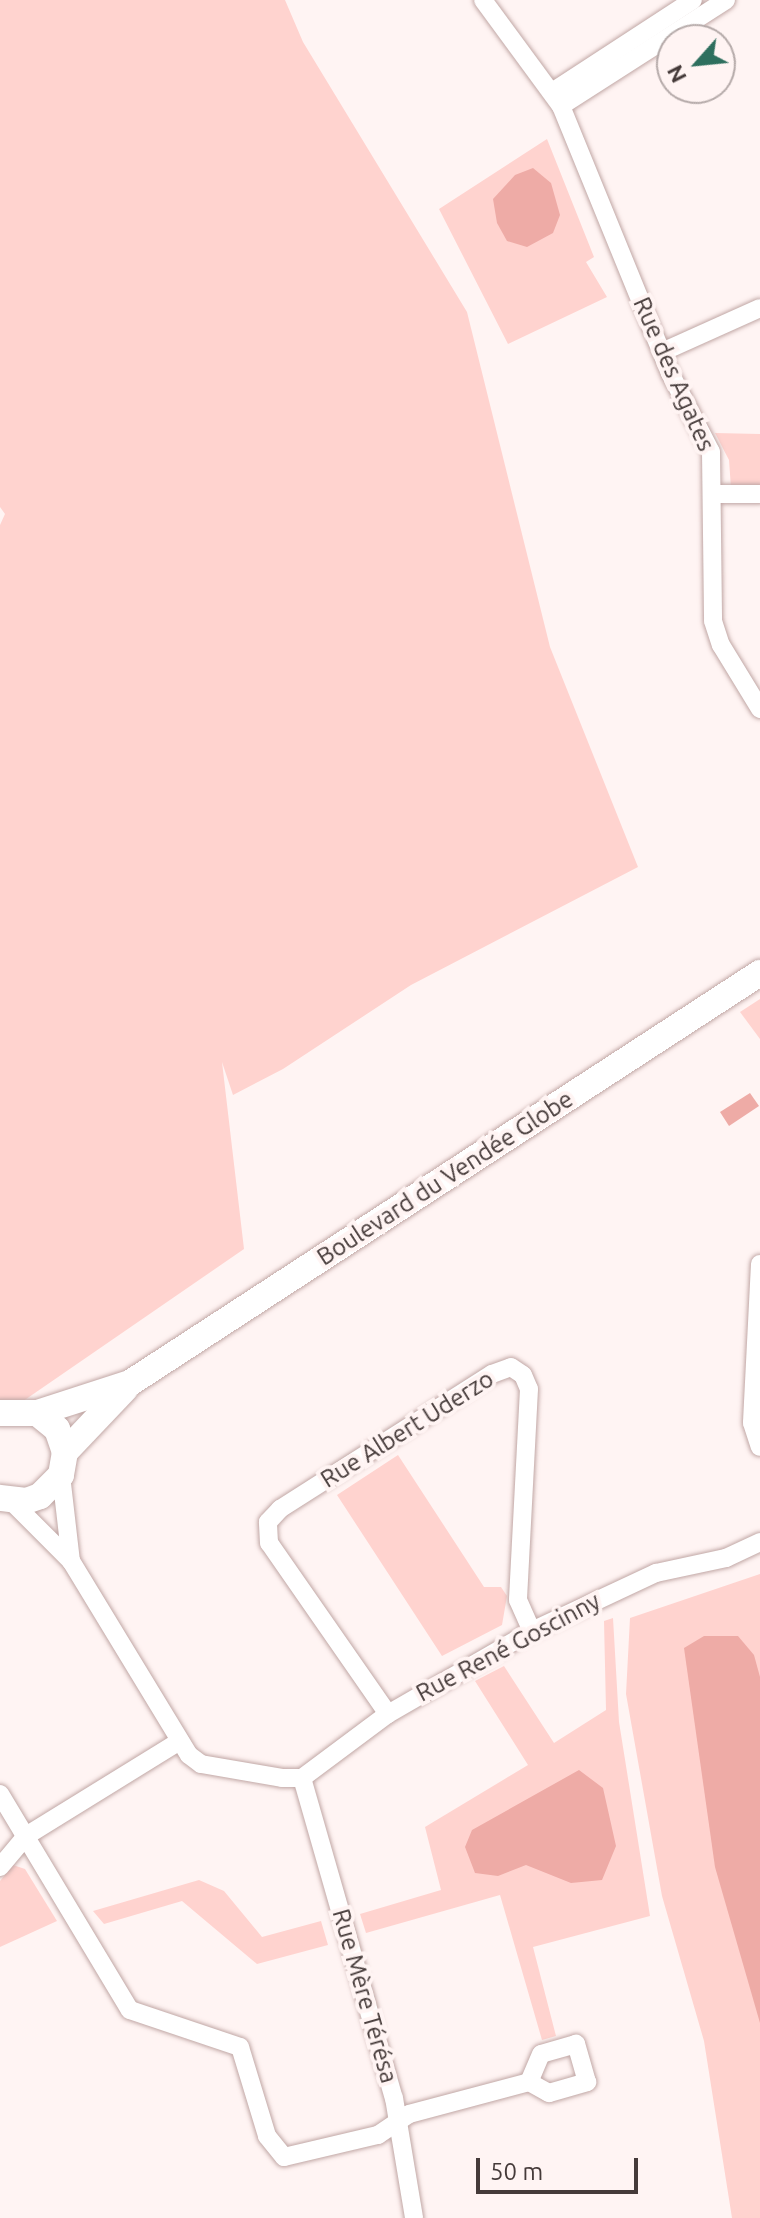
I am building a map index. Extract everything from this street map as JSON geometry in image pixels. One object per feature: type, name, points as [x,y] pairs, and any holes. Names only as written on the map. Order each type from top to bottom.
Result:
[{"type":"main road","name":"Boulevard du Vendée Globe","points":[[37,1413],[130,1383],[760,973]]},
{"type":"main road","name":"Boulevard du Vendée Globe","points":[[6,1500],[40,1496],[130,1383]]},
{"type":"main road","points":[[4,1408],[37,1413],[57,1429],[63,1464]]},
{"type":"street","name":"Rue des Agates","points":[[483,0],[556,99],[662,352],[711,452],[715,494],[713,621],[721,645],[760,709]]},
{"type":"street","points":[[556,99],[693,0]]},
{"type":"street","points":[[556,99],[726,0]]},
{"type":"street","points":[[662,352],[760,308]]},
{"type":"street","points":[[715,494],[760,494]]},
{"type":"street","points":[[760,1264],[752,1423],[760,1447]]},
{"type":"street","name":"Rue Albert Uderzo","points":[[388,1714],[269,1543],[268,1522],[280,1509],[465,1390],[511,1367],[523,1375],[529,1389],[518,1600],[532,1631]]},
{"type":"street","points":[[63,1464],[71,1561]]},
{"type":"street","points":[[6,1500],[71,1561],[180,1741],[201,1764],[302,1778]]},
{"type":"street","name":"Rue René Goscinny","points":[[302,1778],[388,1714],[532,1631],[621,1588],[760,1542]]},
{"type":"street","points":[[0,1867],[26,1836],[180,1741]]},
{"type":"street","name":"Rue Mère Térésa","points":[[302,1778],[398,2124],[414,2218]]},
{"type":"street","points":[[0,1794],[130,2010],[240,2047],[273,2150],[296,2156],[398,2124],[409,2114],[529,2082]]},
{"type":"shaded area","points":[[0,0],[285,0],[303,42],[467,312],[550,647],[638,867],[411,985],[283,1069],[233,1095],[222,1062],[244,1249],[0,1417],[0,525],[5,514],[0,507]]},
{"type":"shaded area","points":[[547,139],[594,257],[586,262],[607,297],[508,344],[439,209]]},
{"type":"shaded area","points":[[533,168],[551,183],[560,215],[553,233],[527,247],[507,241],[497,223],[493,199],[515,175]]},
{"type":"shaded area","points":[[715,433],[760,434],[760,488],[731,488],[729,460]]},
{"type":"shaded area","points":[[760,999],[760,1039],[740,1012]]},
{"type":"shaded area","points":[[750,1093],[759,1106],[729,1126],[720,1112]]},
{"type":"shaded area","points":[[398,1455],[484,1587],[501,1587],[507,1596],[502,1625],[442,1656],[337,1495]]},
{"type":"shaded area","points":[[760,1574],[760,2218],[732,2218],[704,2041],[662,1896],[626,1694],[630,1618]]},
{"type":"shaded area","points":[[613,1618],[619,1722],[650,1916],[533,1947],[556,2036],[542,2040],[500,1895],[366,1933],[360,1914],[441,1890],[425,1827],[528,1765],[475,1681],[504,1666],[554,1743],[606,1710],[604,1621]]},
{"type":"shaded area","points":[[704,1636],[738,1636],[754,1655],[760,1677],[760,2023],[715,1867],[684,1648]]},
{"type":"shaded area","points":[[579,1770],[603,1788],[616,1846],[602,1880],[571,1883],[526,1865],[498,1876],[475,1873],[465,1847],[472,1830]]},
{"type":"shaded area","points":[[13,1865],[25,1869],[57,1921],[0,1947],[0,1881]]},
{"type":"shaded area","points":[[199,1880],[224,1891],[262,1937],[321,1921],[328,1945],[257,1964],[182,1901],[104,1924],[93,1911]]}]
